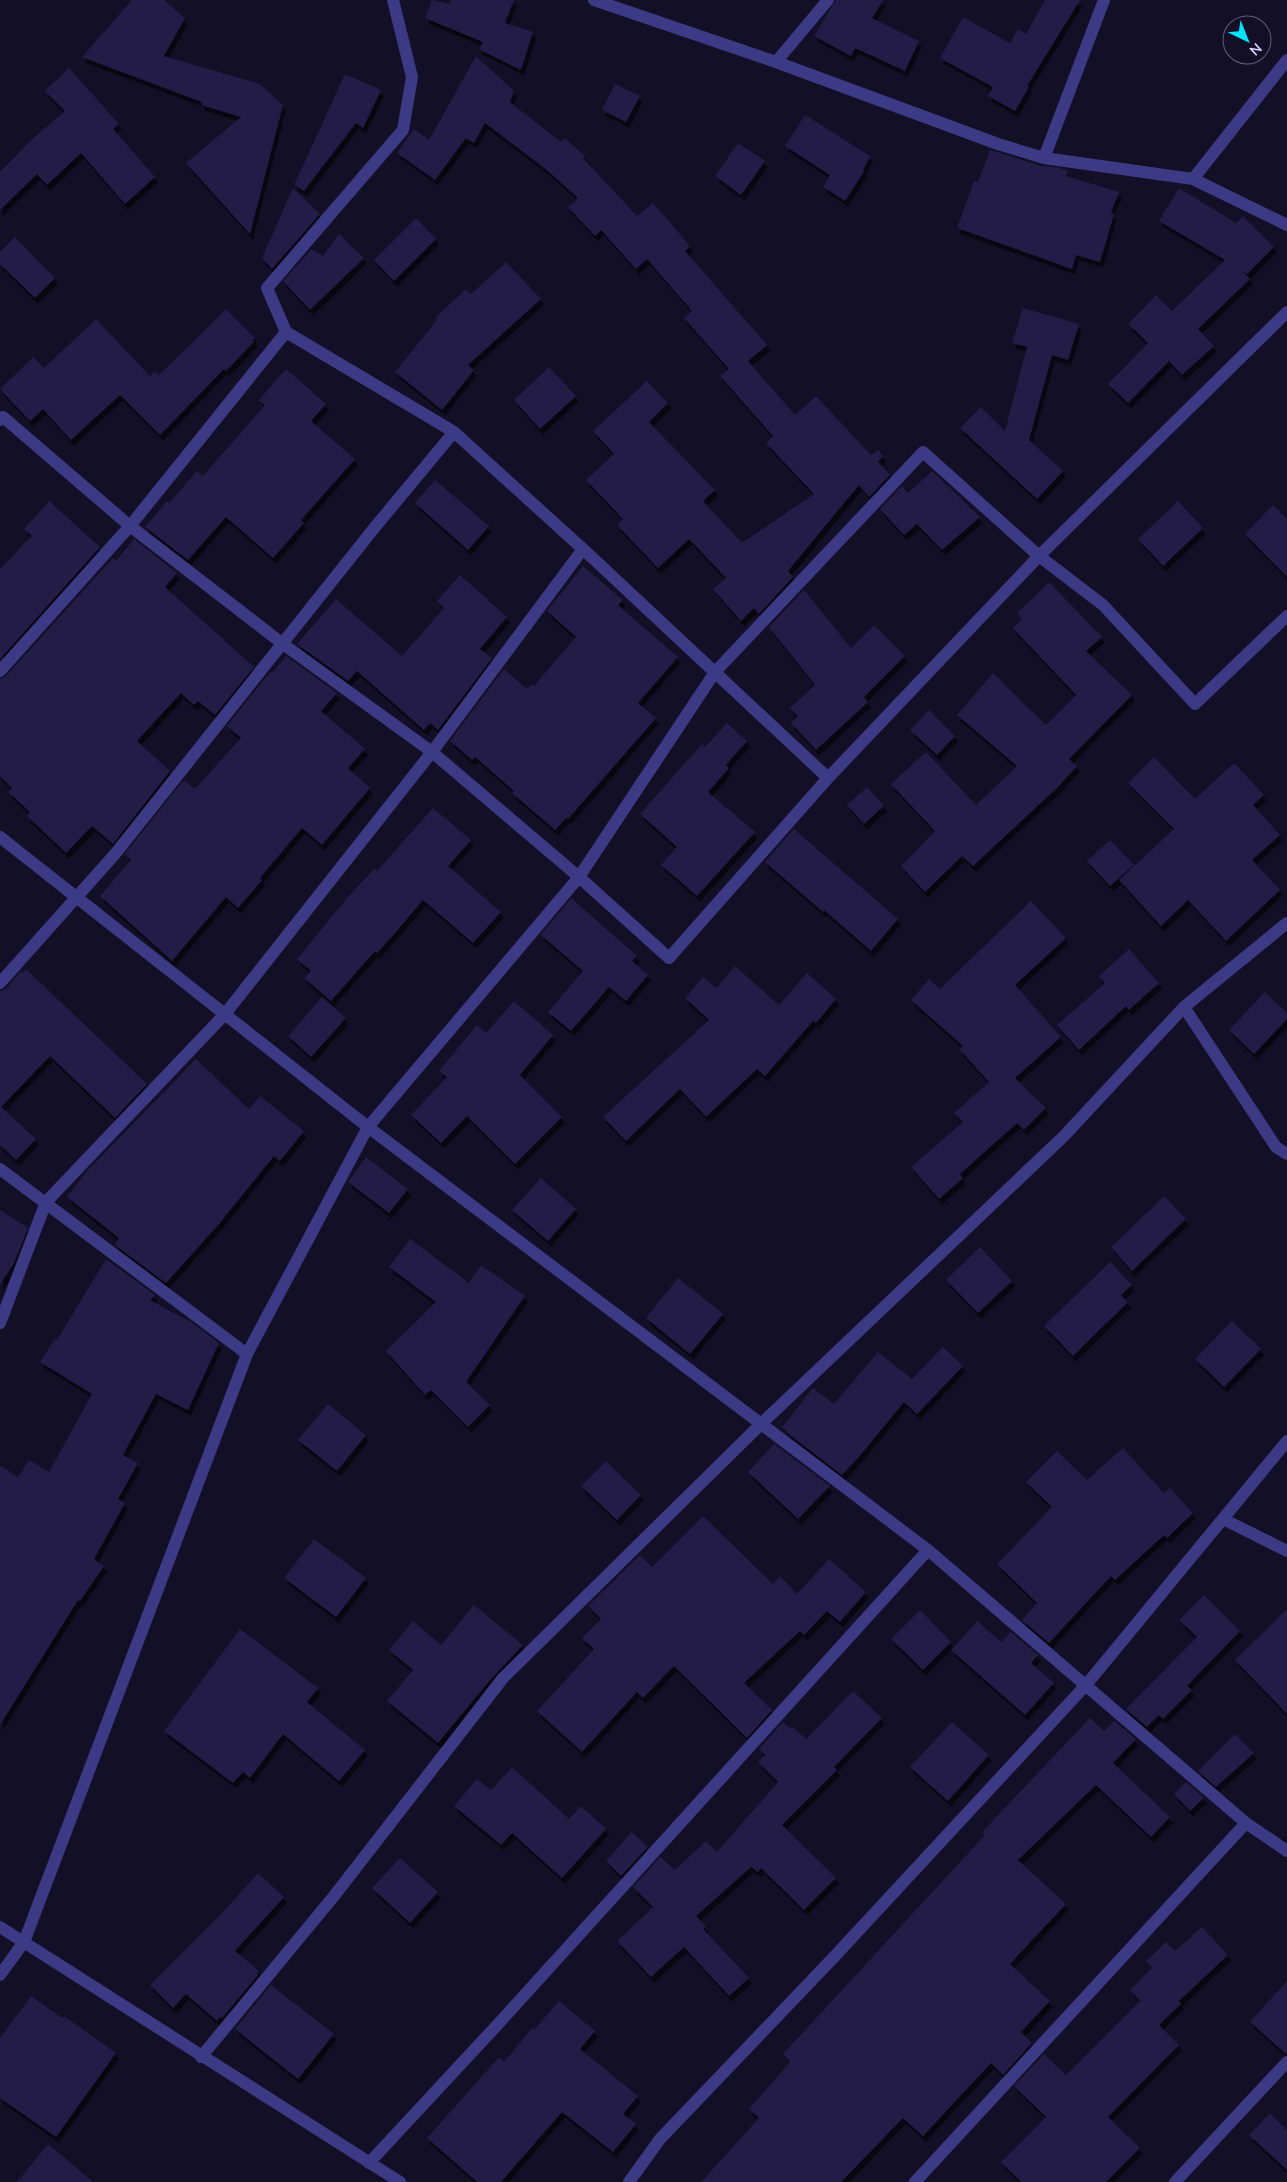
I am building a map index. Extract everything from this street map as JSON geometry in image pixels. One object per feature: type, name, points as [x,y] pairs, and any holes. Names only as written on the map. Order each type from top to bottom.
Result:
[{"type":"street","points":[[394,0],[412,77],[403,130],[267,288],[286,332],[454,432],[583,549],[828,778]]},
{"type":"street","points":[[594,0],[776,62],[998,144],[1044,158],[1193,179],[1287,225]]},
{"type":"street","points":[[776,62],[828,0]]},
{"type":"street","points":[[1044,158],[1104,0]]},
{"type":"street","points":[[1193,179],[1287,60]]},
{"type":"street","points":[[0,420],[2,417],[130,526],[283,644],[432,752],[579,877],[669,958],[828,778],[1039,556],[1287,312]]},
{"type":"street","points":[[0,671],[130,526],[286,332]]},
{"type":"street","points":[[0,983],[115,854],[454,432]]},
{"type":"street","points":[[0,1975],[24,1942],[247,1354],[368,1127],[579,877],[715,672],[923,452],[1039,556],[1103,605],[1195,704],[1287,616]]},
{"type":"street","points":[[0,1323],[46,1202],[225,1014],[432,752],[583,549]]},
{"type":"street","points":[[0,837],[368,1127],[928,1550],[1246,1823],[1287,1851]]},
{"type":"street","points":[[202,2057],[334,1896],[504,1678],[761,1424],[1064,1136],[1184,1007],[1287,923]]},
{"type":"street","points":[[1184,1007],[1276,1147],[1287,1154]]},
{"type":"street","points":[[0,1169],[247,1354]]},
{"type":"street","points":[[629,2182],[660,2139],[834,1958],[1086,1685],[1287,1441]]},
{"type":"street","points":[[1223,1519],[1287,1551]]},
{"type":"street","points":[[369,2163],[506,2015],[928,1550]]},
{"type":"street","points":[[915,2182],[1246,1823]]},
{"type":"street","points":[[0,1927],[400,2182]]},
{"type":"street","points":[[1175,2182],[1287,2062]]},
{"type":"building","points":[[132,0],[164,0],[185,18],[164,56],[260,84],[283,105],[250,234],[186,163],[241,117],[201,105],[202,102],[82,57]]},
{"type":"building","points":[[432,0],[450,4],[451,0],[514,0],[505,23],[533,32],[521,70],[479,49],[483,42],[425,18]]},
{"type":"building","points":[[836,0],[883,0],[872,18],[919,41],[905,71],[855,48],[851,56],[814,36]]},
{"type":"building","points":[[1045,0],[1080,0],[1027,86],[1029,87],[1015,111],[988,96],[993,87],[940,58],[963,17],[1010,43],[1018,29],[1026,34]]},
{"type":"building","points":[[476,56],[514,91],[510,102],[561,142],[565,138],[585,156],[583,158],[637,216],[653,203],[690,246],[685,251],[767,345],[748,361],[795,415],[816,396],[871,455],[878,450],[883,456],[878,462],[890,475],[869,497],[859,485],[788,571],[793,577],[759,614],[754,608],[741,621],[713,589],[726,578],[689,539],[658,568],[617,525],[623,519],[586,480],[614,454],[593,431],[647,381],[668,403],[649,422],[715,490],[703,501],[742,543],[814,494],[766,443],[773,436],[720,376],[729,369],[684,318],[692,311],[647,259],[636,269],[601,230],[595,236],[568,207],[578,198],[548,171],[485,123],[474,143],[466,138],[435,180],[397,153],[414,129],[429,140]]},
{"type":"building","points":[[69,68],[119,124],[113,129],[155,177],[125,204],[81,153],[47,185],[37,174],[0,210],[0,172],[29,142],[65,111],[45,91]]},
{"type":"building","points":[[345,74],[381,90],[363,128],[356,123],[304,191],[294,185]]},
{"type":"building","points":[[615,84],[640,96],[626,122],[602,110]]},
{"type":"building","points":[[805,115],[870,156],[863,170],[865,170],[845,201],[823,187],[830,175],[785,146]]},
{"type":"building","points":[[738,143],[765,161],[741,195],[715,176]]},
{"type":"building","points":[[990,150],[1042,166],[1060,168],[1068,171],[1066,176],[1119,192],[1111,212],[1114,214],[1100,262],[1076,255],[1072,269],[957,228],[974,181],[978,182]]},
{"type":"building","points":[[293,188],[320,214],[272,269],[262,258]]},
{"type":"building","points":[[1179,188],[1236,223],[1243,216],[1274,247],[1247,274],[1242,271],[1250,279],[1198,329],[1214,346],[1182,375],[1169,361],[1128,403],[1108,384],[1148,343],[1128,324],[1156,295],[1172,311],[1225,260],[1159,221]]},
{"type":"building","points":[[416,218],[436,239],[394,281],[374,260]]},
{"type":"building","points":[[339,234],[364,258],[310,310],[283,281],[312,249],[323,256]]},
{"type":"building","points":[[15,237],[55,278],[35,298],[0,264],[0,252]]},
{"type":"building","points":[[506,262],[541,299],[468,365],[474,370],[442,410],[395,372],[437,320],[435,318],[466,289],[471,294]]},
{"type":"building","points":[[1023,308],[1079,324],[1068,360],[1052,355],[1029,440],[1063,471],[1037,499],[960,428],[981,407],[1005,431],[1027,347],[1012,343]]},
{"type":"building","points":[[226,309],[255,338],[252,340],[254,342],[226,371],[224,369],[160,435],[120,395],[71,440],[43,409],[30,421],[0,389],[33,357],[44,368],[96,319],[150,376],[155,371],[159,375]]},
{"type":"building","points":[[549,367],[576,396],[540,429],[514,400]]},
{"type":"building","points":[[286,369],[326,404],[311,421],[355,459],[301,520],[304,523],[273,558],[226,517],[188,560],[145,527],[167,501],[169,503],[197,471],[203,476],[265,405],[259,400]]},
{"type":"building","points":[[932,471],[980,517],[942,550],[917,524],[904,535],[880,509],[902,486],[908,493]]},
{"type":"building","points":[[435,480],[489,526],[468,550],[415,503]]},
{"type":"building","points":[[49,501],[100,547],[0,659],[0,569],[32,536],[24,529]]},
{"type":"building","points":[[1178,501],[1203,528],[1163,566],[1138,539]]},
{"type":"building","points":[[1273,505],[1287,519],[1287,577],[1245,534]]},
{"type":"building","points":[[134,539],[177,573],[165,587],[254,667],[215,715],[198,701],[194,705],[181,693],[137,741],[170,771],[113,844],[92,826],[66,853],[27,816],[30,812],[8,792],[12,788],[0,776],[0,679],[6,676],[113,558],[116,561]]},
{"type":"building","points":[[583,566],[623,600],[618,605],[678,657],[638,703],[656,718],[568,819],[566,818],[555,830],[512,793],[514,791],[475,757],[472,760],[450,741],[504,669],[527,689],[532,684],[534,686],[576,637],[547,611]]},
{"type":"building","points":[[460,575],[507,617],[480,649],[492,658],[438,730],[430,723],[424,730],[357,671],[348,681],[297,644],[336,599],[402,656],[444,608],[437,601]]},
{"type":"building","points":[[1049,582],[1102,637],[1086,651],[1132,695],[1069,759],[1077,766],[1058,787],[973,866],[962,856],[925,892],[901,866],[935,831],[891,784],[926,752],[976,805],[1017,766],[957,715],[993,673],[1046,725],[1076,695],[1013,628],[1022,619],[1017,613]]},
{"type":"building","points":[[804,590],[851,648],[874,625],[905,656],[864,697],[868,702],[816,750],[791,723],[798,716],[790,708],[815,685],[769,627]]},
{"type":"building","points":[[286,656],[337,693],[321,711],[365,749],[348,768],[370,788],[322,845],[302,828],[260,878],[262,880],[238,908],[226,897],[172,961],[100,896],[131,860],[125,854],[182,782],[185,781],[195,789],[241,738],[227,726],[270,672],[273,672]]},
{"type":"building","points":[[929,710],[955,736],[937,755],[910,730]]},
{"type":"building","points":[[727,723],[747,741],[726,765],[729,768],[708,792],[755,832],[697,896],[661,865],[677,847],[640,814],[702,744],[705,747]]},
{"type":"building","points":[[1154,757],[1195,799],[1234,763],[1264,795],[1253,805],[1280,835],[1252,860],[1280,890],[1226,941],[1188,900],[1161,926],[1119,880],[1174,829],[1128,783]]},
{"type":"building","points":[[867,787],[884,806],[864,824],[847,805]]},
{"type":"building","points":[[433,808],[471,840],[448,866],[501,912],[473,943],[423,900],[377,953],[375,951],[331,1001],[304,978],[311,971],[297,959],[347,898],[374,869],[377,871]]},
{"type":"building","points":[[794,829],[898,919],[871,951],[765,862]]},
{"type":"building","points":[[1110,840],[1134,865],[1110,886],[1087,861]]},
{"type":"building","points":[[571,898],[637,956],[632,961],[648,975],[626,1001],[609,987],[571,1031],[548,1012],[583,971],[541,935]]},
{"type":"building","points":[[1031,901],[1066,938],[1015,985],[1061,1037],[1015,1078],[1046,1108],[1024,1130],[1017,1123],[960,1174],[963,1178],[939,1199],[911,1167],[963,1122],[954,1113],[989,1082],[959,1049],[963,1046],[911,1000],[929,979],[940,989]]},
{"type":"building","points":[[1129,949],[1159,983],[1129,1010],[1126,1006],[1079,1050],[1057,1025],[1105,983],[1099,976]]},
{"type":"building","points":[[735,966],[779,1005],[807,973],[836,999],[816,1023],[813,1021],[765,1076],[757,1069],[706,1117],[680,1089],[626,1141],[603,1117],[709,1020],[685,998],[703,977],[716,988]]},
{"type":"building","points":[[26,969],[147,1084],[115,1118],[50,1056],[1,1107],[36,1139],[16,1160],[0,1145],[0,991],[6,989],[21,971],[23,973]]},
{"type":"building","points":[[1265,992],[1287,1013],[1287,1019],[1254,1054],[1229,1030]]},
{"type":"building","points":[[322,997],[346,1018],[311,1057],[288,1036]]},
{"type":"building","points":[[514,1001],[553,1035],[520,1075],[562,1117],[515,1164],[467,1116],[441,1143],[411,1115],[447,1077],[439,1071],[477,1025],[486,1033]]},
{"type":"building","points":[[196,1059],[249,1109],[260,1096],[304,1131],[280,1161],[274,1156],[219,1224],[166,1283],[115,1245],[119,1238],[67,1197],[87,1171]]},
{"type":"building","points":[[366,1157],[408,1189],[389,1213],[348,1182]]},
{"type":"building","points":[[541,1178],[576,1209],[548,1241],[512,1210]]},
{"type":"building","points":[[1164,1196],[1186,1219],[1132,1271],[1111,1247]]},
{"type":"building","points":[[0,1210],[28,1228],[14,1263],[0,1285]]},
{"type":"building","points":[[410,1239],[469,1283],[481,1265],[525,1296],[466,1382],[490,1405],[468,1427],[431,1390],[425,1395],[386,1351],[436,1302],[389,1267]]},
{"type":"building","points":[[980,1247],[1012,1281],[978,1313],[946,1280]]},
{"type":"building","points":[[106,1259],[155,1295],[150,1300],[191,1322],[219,1343],[188,1410],[156,1394],[123,1455],[138,1463],[118,1499],[125,1503],[94,1559],[104,1566],[80,1601],[78,1600],[0,1725],[0,1466],[18,1477],[29,1460],[49,1472],[92,1394],[40,1362],[55,1339],[57,1340]]},
{"type":"building","points":[[1110,1262],[1132,1285],[1121,1295],[1128,1302],[1073,1356],[1044,1326]]},
{"type":"building","points":[[678,1278],[723,1314],[690,1354],[646,1318]]},
{"type":"building","points":[[1232,1321],[1261,1349],[1224,1387],[1195,1359]]},
{"type":"building","points":[[943,1347],[963,1366],[917,1414],[904,1402],[842,1475],[782,1427],[813,1388],[834,1404],[878,1352],[912,1379]]},
{"type":"building","points":[[328,1404],[366,1435],[337,1471],[298,1440]]},
{"type":"building","points":[[774,1444],[830,1486],[798,1519],[748,1472]]},
{"type":"building","points":[[1123,1448],[1164,1493],[1170,1488],[1193,1513],[1167,1538],[1164,1535],[1115,1580],[1111,1576],[1049,1643],[1022,1620],[1037,1603],[997,1564],[1052,1507],[1026,1482],[1057,1451],[1087,1480]]},
{"type":"building","points":[[606,1461],[641,1495],[617,1520],[581,1486]]},
{"type":"building","points":[[703,1516],[773,1584],[780,1576],[797,1594],[829,1559],[866,1592],[840,1622],[827,1611],[804,1635],[800,1631],[744,1683],[772,1710],[747,1738],[674,1666],[643,1698],[637,1692],[582,1752],[537,1711],[594,1649],[582,1638],[601,1619],[588,1606],[640,1555],[652,1567]]},
{"type":"building","points":[[314,1539],[366,1578],[336,1617],[284,1578]]},
{"type":"building","points":[[1204,1595],[1240,1631],[1187,1686],[1192,1690],[1163,1719],[1159,1715],[1147,1727],[1126,1709],[1197,1637],[1179,1620]]},
{"type":"building","points":[[474,1605],[523,1645],[491,1679],[438,1743],[387,1701],[413,1670],[389,1650],[413,1621],[441,1645]]},
{"type":"building","points":[[1287,1609],[1287,1714],[1235,1660]]},
{"type":"building","points":[[920,1610],[951,1642],[923,1670],[891,1639]]},
{"type":"building","points":[[977,1621],[1001,1642],[1011,1632],[1038,1655],[1031,1663],[1054,1683],[1025,1715],[951,1650]]},
{"type":"building","points":[[240,1629],[318,1688],[307,1702],[365,1750],[339,1781],[283,1734],[250,1778],[243,1772],[233,1783],[164,1731]]},
{"type":"building","points":[[853,1691],[882,1718],[834,1767],[837,1770],[782,1825],[836,1878],[804,1910],[761,1868],[758,1872],[751,1867],[696,1916],[706,1927],[703,1929],[749,1978],[729,1996],[684,1947],[651,1977],[617,1941],[653,1907],[633,1887],[660,1857],[675,1870],[706,1841],[717,1852],[778,1782],[758,1762],[765,1755],[759,1749],[783,1722],[791,1729],[793,1727],[806,1739]]},
{"type":"building","points":[[1090,1718],[1104,1731],[1114,1721],[1136,1739],[1113,1763],[1170,1817],[1151,1837],[1096,1785],[1018,1860],[1066,1904],[1010,1964],[1050,2001],[1021,2032],[1032,2043],[1003,2075],[991,2063],[923,2136],[903,2118],[841,2182],[701,2182],[759,2118],[749,2109],[790,2062],[783,2054],[985,1835],[982,1832]]},
{"type":"building","points":[[952,1722],[989,1755],[948,1801],[910,1767]]},
{"type":"building","points":[[1235,1734],[1254,1753],[1216,1787],[1198,1771]]},
{"type":"building","points":[[512,1767],[569,1819],[581,1806],[606,1829],[562,1878],[512,1833],[501,1845],[454,1806],[477,1779],[491,1790]]},
{"type":"building","points":[[1186,1782],[1204,1798],[1190,1811],[1174,1794]]},
{"type":"building","points":[[632,1832],[648,1847],[621,1876],[606,1861]]},
{"type":"building","points":[[400,1858],[438,1892],[410,1923],[372,1888]]},
{"type":"building","points":[[258,1873],[284,1897],[235,1951],[259,1971],[258,1975],[222,2018],[220,2017],[217,2021],[186,1994],[173,2008],[150,1985],[222,1913]]},
{"type":"building","points":[[1202,1927],[1228,1955],[1179,2001],[1181,2004],[1159,2025],[1179,2045],[1108,2117],[1140,2148],[1106,2182],[1021,2182],[1001,2162],[1046,2117],[1014,2086],[1044,2054],[1066,2075],[1140,2001],[1130,1990],[1152,1968],[1146,1961],[1166,1942],[1175,1951]]},
{"type":"building","points":[[1287,1981],[1287,2054],[1286,2054],[1250,2022]]},
{"type":"building","points":[[271,1985],[334,2034],[298,2079],[235,2029]]},
{"type":"building","points":[[31,1996],[62,2018],[64,2016],[116,2053],[56,2137],[0,2098],[0,2038]]},
{"type":"building","points":[[559,2001],[595,2031],[580,2049],[638,2096],[623,2114],[636,2124],[613,2152],[562,2112],[501,2182],[477,2182],[427,2138],[499,2057],[504,2062],[532,2028],[534,2030]]},
{"type":"building","points":[[1270,2113],[1287,2130],[1287,2170],[1249,2135]]},
{"type":"building","points":[[48,2144],[93,2182],[17,2182]]}]
